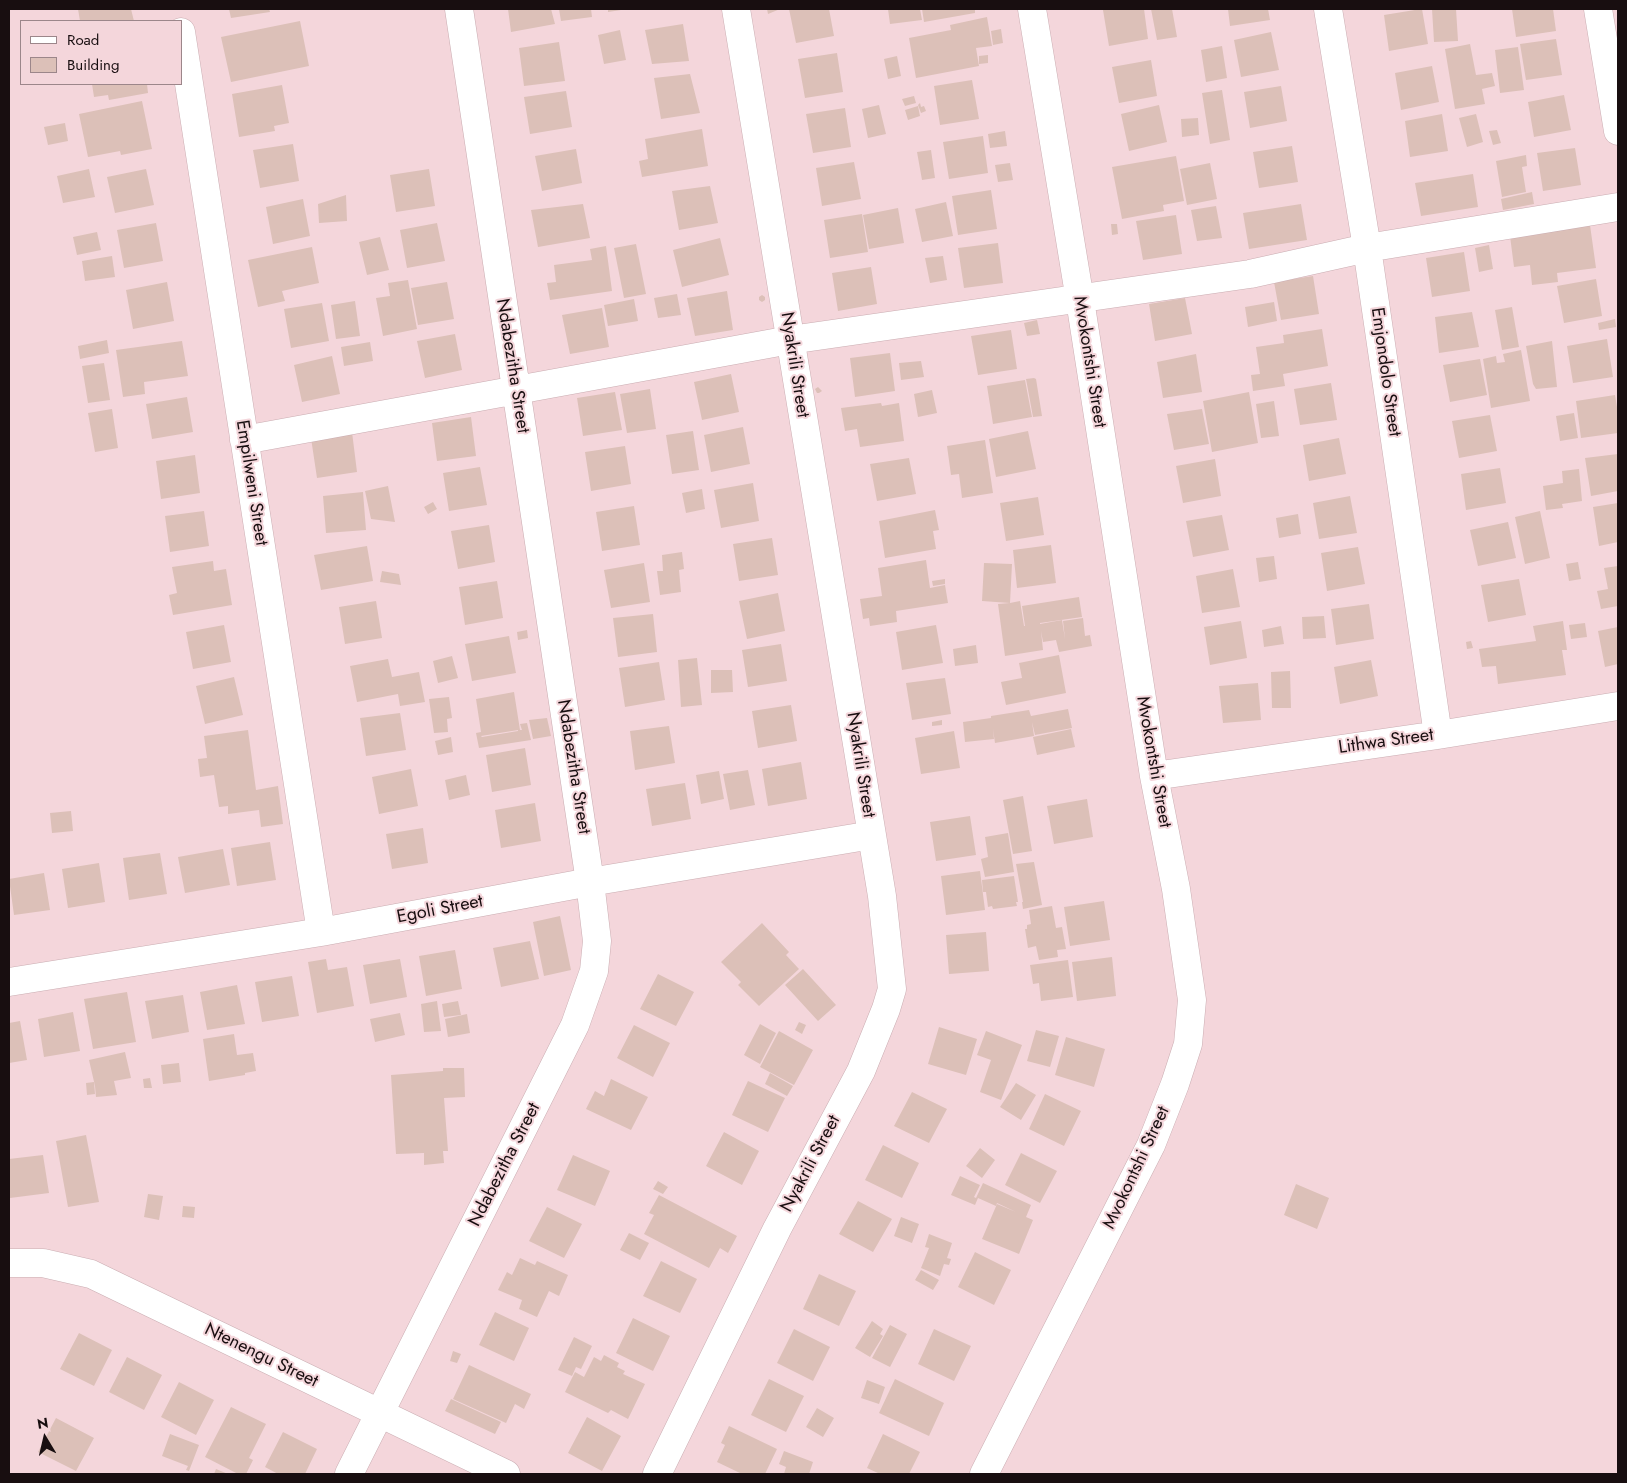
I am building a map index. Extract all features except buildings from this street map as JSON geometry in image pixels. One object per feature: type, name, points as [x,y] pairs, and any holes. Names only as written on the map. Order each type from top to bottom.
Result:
[{"type":"street","name":"Ndabezitha Street","points":[[349,1474],[575,1025],[594,971],[597,941],[590,882],[458,9]]},
{"type":"street","name":"Nyakrili Street","points":[[656,1474],[777,1229],[860,1072],[886,1009],[892,988],[882,896],[736,9]]},
{"type":"street","name":"Mvokontshi Street","points":[[984,1474],[1150,1145],[1176,1084],[1188,1044],[1192,1000],[1176,889],[1154,776],[1080,300],[1032,9]]},
{"type":"street","name":"Emjondolo Street","points":[[1328,9],[1368,248],[1438,735]]},
{"type":"street","points":[[1598,9],[1618,131]]},
{"type":"street","name":"Empilweni Street","points":[[182,38],[321,932]]},
{"type":"street","points":[[244,440],[790,340],[1080,300],[1250,274],[1368,248],[1618,207]]},
{"type":"street","name":"Lithwa Street","points":[[1154,776],[1438,735],[1618,706]]},
{"type":"street","name":"Egoli Street","points":[[9,982],[321,932],[590,882],[872,835]]},
{"type":"street","name":"Ntenengu Street","points":[[9,1263],[43,1263],[91,1274],[378,1414],[506,1474]]}]
